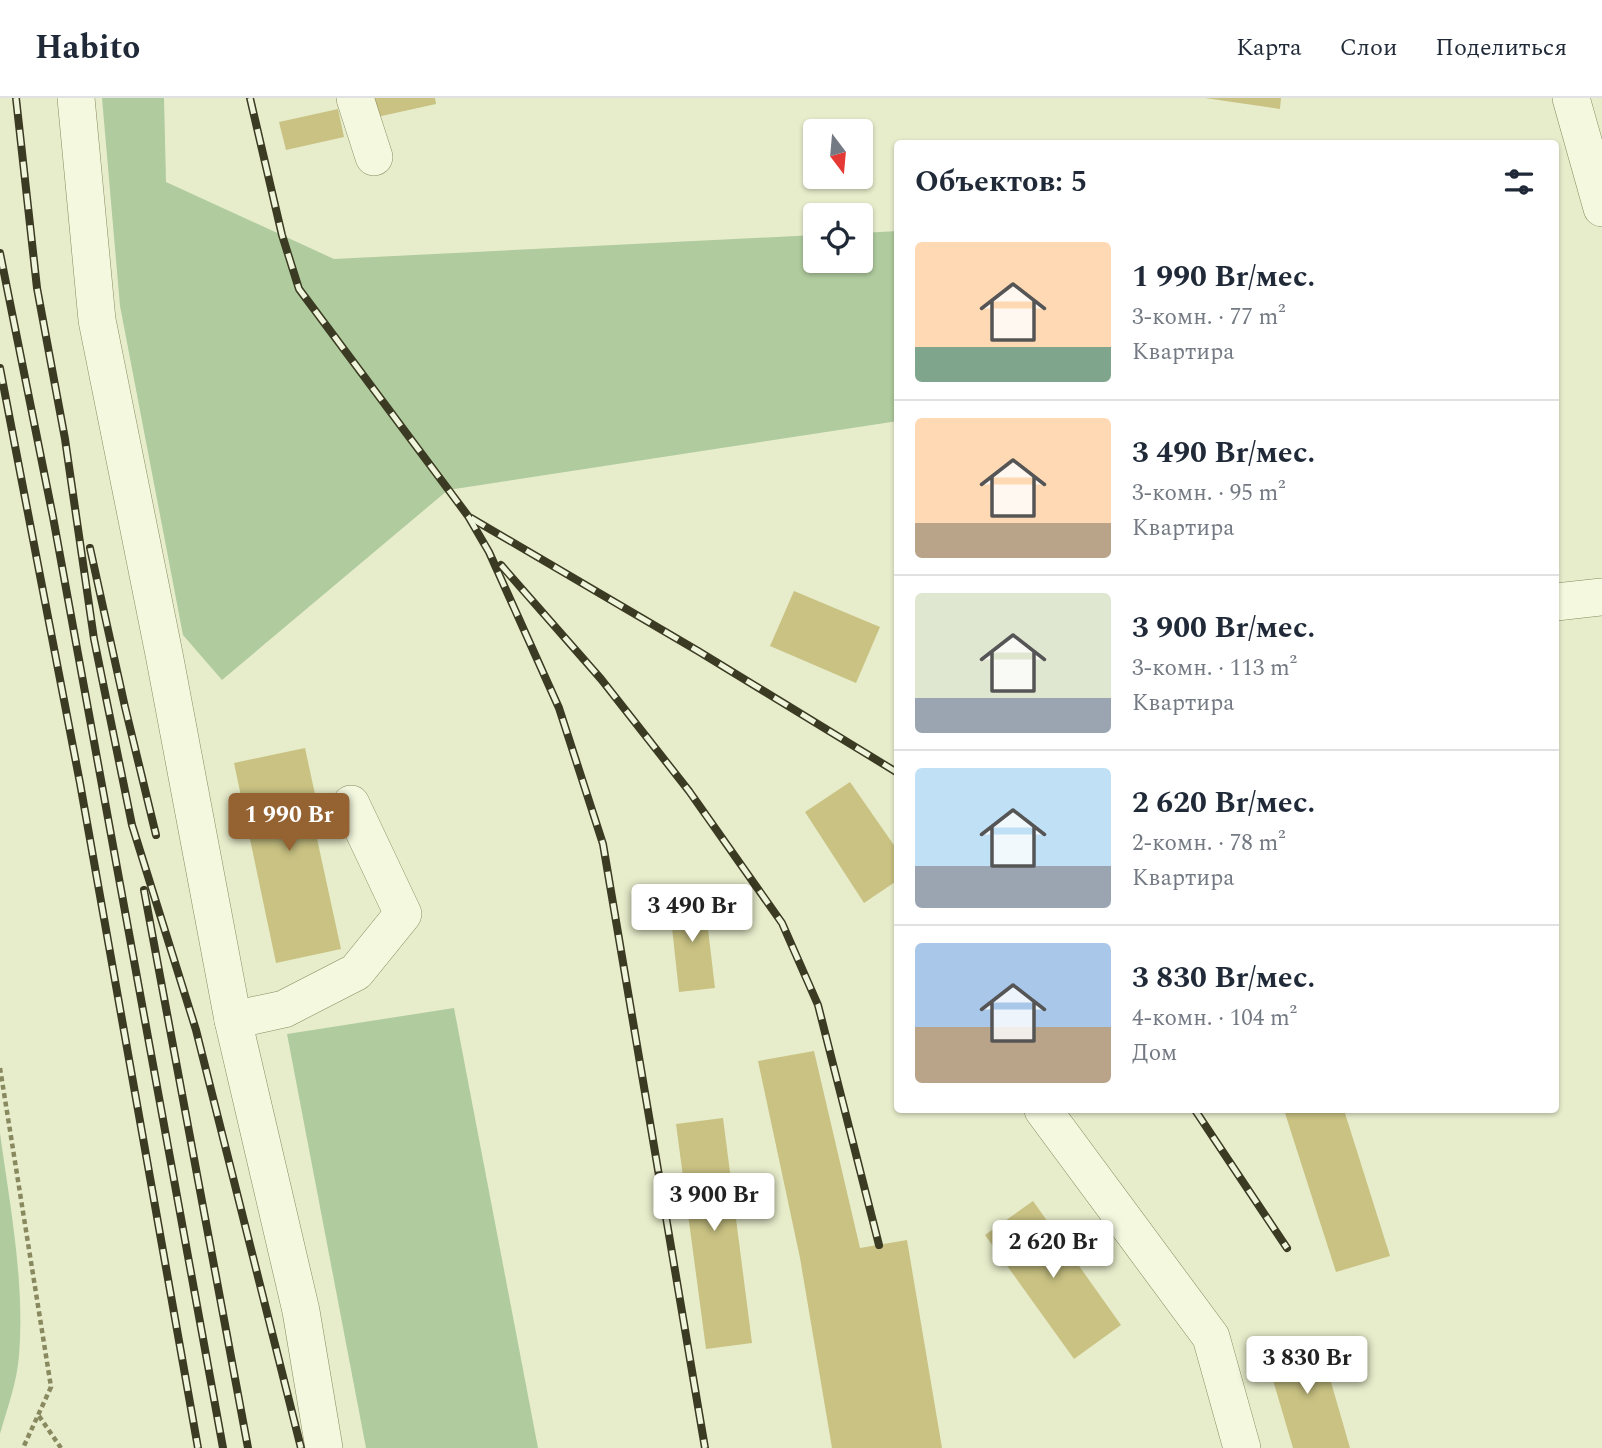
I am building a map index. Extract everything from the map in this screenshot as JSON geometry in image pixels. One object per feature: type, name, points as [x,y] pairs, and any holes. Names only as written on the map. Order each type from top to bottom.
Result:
[{"type":"street","points":[[76,98],[97,320],[233,1020],[301,1311],[324,1448]]},
{"type":"street","points":[[355,98],[374,157]]},
{"type":"street","points":[[1571,98],[1602,208]]},
{"type":"street","points":[[1559,603],[1602,597]]},
{"type":"street","points":[[233,1020],[284,1009],[356,972],[403,914],[351,804]]},
{"type":"street","points":[[1046,1113],[1212,1337],[1242,1448]]},
{"type":"path","points":[[0,1068],[51,1387],[23,1448]]},
{"type":"path","points":[[38,1415],[61,1448]]},
{"type":"green space","points":[[102,98],[164,98],[166,182],[334,259],[803,236],[803,273],[873,273],[873,232],[894,231],[894,422],[448,490],[222,680],[183,635],[120,306]]},
{"type":"green space","points":[[454,1008],[538,1448],[366,1448],[287,1034]]},
{"type":"green space","points":[[0,1133],[16,1244],[20,1328],[16,1376],[0,1434]]},
{"type":"building","points":[[373,98],[435,98],[436,104],[377,117]]},
{"type":"building","points":[[1205,98],[1281,98],[1280,109]]},
{"type":"building","points":[[338,109],[344,137],[286,150],[279,122]]},
{"type":"building","points":[[794,591],[880,627],[856,683],[770,646]]},
{"type":"building","points":[[305,748],[318,808],[332,805],[337,829],[316,834],[341,949],[276,963],[234,763]]},
{"type":"building","points":[[850,782],[894,845],[894,883],[864,903],[805,812]]},
{"type":"building","points":[[704,896],[715,988],[679,992],[669,900]]},
{"type":"building","points":[[814,1051],[860,1248],[907,1240],[942,1448],[832,1448],[800,1258],[758,1061]]},
{"type":"building","points":[[1285,1113],[1345,1113],[1390,1256],[1336,1272]]},
{"type":"building","points":[[723,1118],[752,1343],[706,1349],[676,1124]]},
{"type":"building","points":[[1033,1201],[1121,1325],[1074,1359],[985,1235]]},
{"type":"building","points":[[1318,1337],[1350,1448],[1293,1448],[1265,1353]]},
{"type":"railway","points":[[16,98],[37,288],[65,439],[94,639],[132,825],[196,1030],[301,1448]]},
{"type":"railway","points":[[250,98],[282,235],[299,289],[468,516],[489,552],[559,708],[603,844],[705,1448]]},
{"type":"railway","points":[[0,253],[53,517],[223,1448]]},
{"type":"railway","points":[[0,368],[80,783],[198,1448]]},
{"type":"railway","points":[[471,518],[698,651],[894,771]]},
{"type":"railway","points":[[90,548],[156,835]]},
{"type":"railway","points":[[501,565],[601,679],[689,791],[782,923],[818,1005],[879,1245]]},
{"type":"railway","points":[[144,890],[248,1448]]},
{"type":"railway","points":[[1197,1113],[1287,1248]]}]
